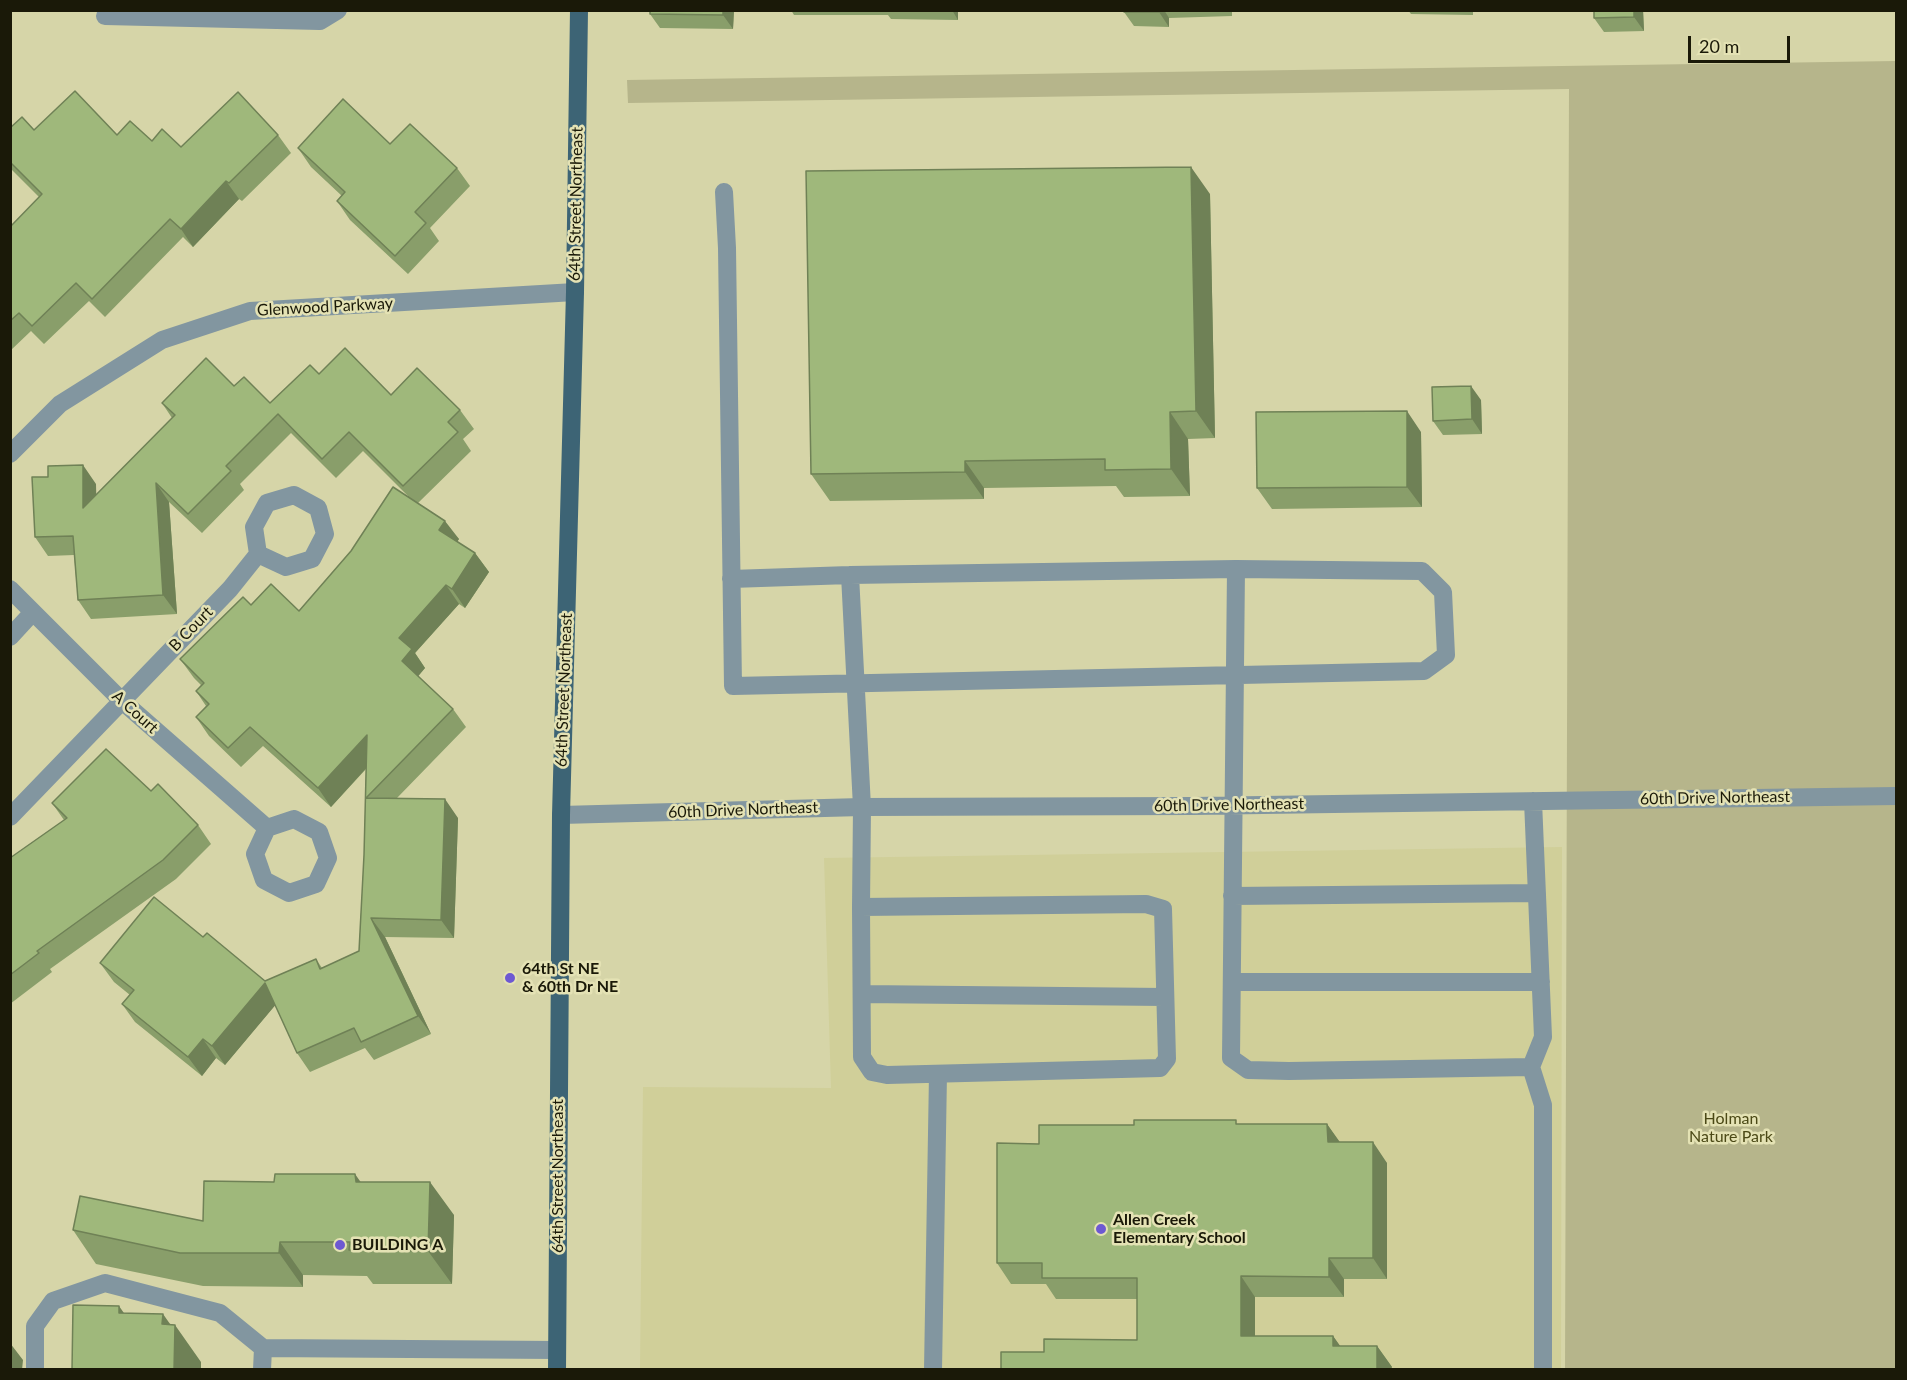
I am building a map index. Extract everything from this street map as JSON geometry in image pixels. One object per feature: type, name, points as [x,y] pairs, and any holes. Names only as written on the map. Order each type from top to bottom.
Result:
[{"type":"main road","name":"64th Street Northeast","points":[[557,1370],[561,815],[575,292],[579,10]]},
{"type":"street","points":[[105,16],[320,21],[338,10]]},
{"type":"street","points":[[724,192],[727,248],[731,579],[733,686],[1424,671],[1446,655],[1443,592],[1422,571],[1236,569],[731,579]]},
{"type":"street","name":"Glenwood Parkway","points":[[10,454],[60,404],[162,340],[250,311],[575,292]]},
{"type":"street","name":"B Court","points":[[10,816],[230,589],[258,554]]},
{"type":"street","points":[[1236,569],[1232,1058],[1248,1070],[1531,1067]]},
{"type":"street","points":[[850,575],[862,807],[861,907],[862,1057],[872,1072],[887,1075],[1160,1068],[1167,1059],[1163,909],[1146,904],[861,907]]},
{"type":"street","name":"A Court","points":[[10,589],[121,700],[267,828]]},
{"type":"street","points":[[10,637],[33,612]]},
{"type":"street","name":"60th Drive Northeast","points":[[561,815],[862,807],[1233,805],[1896,796]]},
{"type":"street","points":[[1533,801],[1543,1037],[1531,1067],[1543,1105],[1543,1370]]},
{"type":"street","points":[[1232,896],[1537,893]]},
{"type":"street","points":[[1232,982],[1541,982]]},
{"type":"street","points":[[862,994],[1166,997]]},
{"type":"street","points":[[933,1370],[938,1074]]},
{"type":"street","points":[[34,1370],[35,1326],[53,1301],[105,1283],[220,1312],[263,1348],[558,1350]]},
{"type":"street","points":[[262,1370],[263,1348]]},
{"type":"shaded area","name":"Allen Creek Elementary School","points":[[1562,847],[1561,1369],[640,1370],[643,1087],[831,1088],[824,858]]},
{"type":"green space","name":"Holman Nature Park","points":[[1896,61],[1896,1369],[1565,1369],[1569,89],[628,103],[627,80]]},
{"type":"building","points":[[650,10],[723,10],[723,15],[650,14]]},
{"type":"building","points":[[1124,10],[1159,10],[1159,12],[1124,12]]},
{"type":"building","points":[[1594,10],[1634,10],[1634,17],[1594,18]]},
{"type":"building","points":[[75,91],[117,135],[130,121],[152,141],[162,129],[181,147],[238,92],[278,135],[229,183],[226,181],[181,229],[170,219],[92,299],[76,283],[32,326],[19,313],[10,321],[10,227],[42,194],[10,162],[10,128],[22,117],[34,130]]},
{"type":"building","points":[[343,99],[390,144],[410,124],[457,168],[415,212],[426,223],[395,256],[337,201],[345,192],[298,148]]},
{"type":"building","points":[[1191,167],[1196,411],[1170,412],[1171,469],[1105,470],[1105,459],[965,461],[965,472],[811,474],[806,171]]},
{"type":"building","points":[[345,348],[391,395],[417,368],[460,410],[448,422],[458,432],[403,486],[349,432],[322,459],[278,414],[226,466],[231,471],[188,514],[156,483],[163,595],[78,600],[73,536],[35,537],[32,477],[48,477],[48,466],[83,465],[83,508],[175,415],[162,403],[206,358],[234,386],[244,377],[270,403],[310,365],[319,374]]},
{"type":"building","points":[[1471,386],[1472,419],[1433,421],[1432,387]]},
{"type":"building","points":[[1407,411],[1407,487],[1257,488],[1256,412]]},
{"type":"building","points":[[393,487],[445,521],[439,530],[475,553],[452,589],[446,585],[399,638],[412,649],[402,661],[453,709],[366,798],[445,799],[441,920],[371,918],[418,1016],[361,1042],[354,1028],[297,1053],[265,983],[212,1046],[203,1039],[188,1057],[122,1004],[134,990],[100,963],[154,897],[203,937],[207,933],[265,981],[316,959],[320,969],[359,951],[367,735],[318,788],[250,727],[228,748],[196,717],[209,704],[196,691],[204,683],[180,659],[243,597],[251,605],[271,584],[299,611],[351,551]]},
{"type":"building","points":[[106,749],[151,791],[158,784],[198,825],[163,860],[37,951],[39,953],[10,975],[10,858],[67,818],[52,803]]},
{"type":"building","points":[[1134,1120],[1236,1120],[1236,1124],[1327,1124],[1328,1142],[1373,1142],[1373,1258],[1329,1258],[1329,1277],[1241,1276],[1241,1336],[1333,1336],[1333,1346],[1377,1346],[1377,1370],[1001,1370],[1001,1352],[1044,1352],[1044,1339],[1137,1340],[1137,1278],[1042,1278],[1042,1263],[997,1263],[997,1143],[1039,1144],[1039,1125],[1134,1125]]},
{"type":"building","points":[[275,1174],[355,1174],[356,1182],[430,1182],[428,1251],[349,1250],[350,1242],[280,1242],[279,1253],[180,1253],[73,1230],[80,1196],[203,1221],[204,1181],[274,1182]]},
{"type":"building","points":[[73,1305],[119,1306],[119,1313],[163,1314],[162,1324],[175,1325],[174,1370],[72,1370]]},
{"type":"place","name":"64th St NE & 60th Dr NE","points":[[510,978]]},
{"type":"place","name":"Allen Creek Elementary School","points":[[1101,1229]]},
{"type":"place","name":"BUILDING A","points":[[340,1245]]}]
